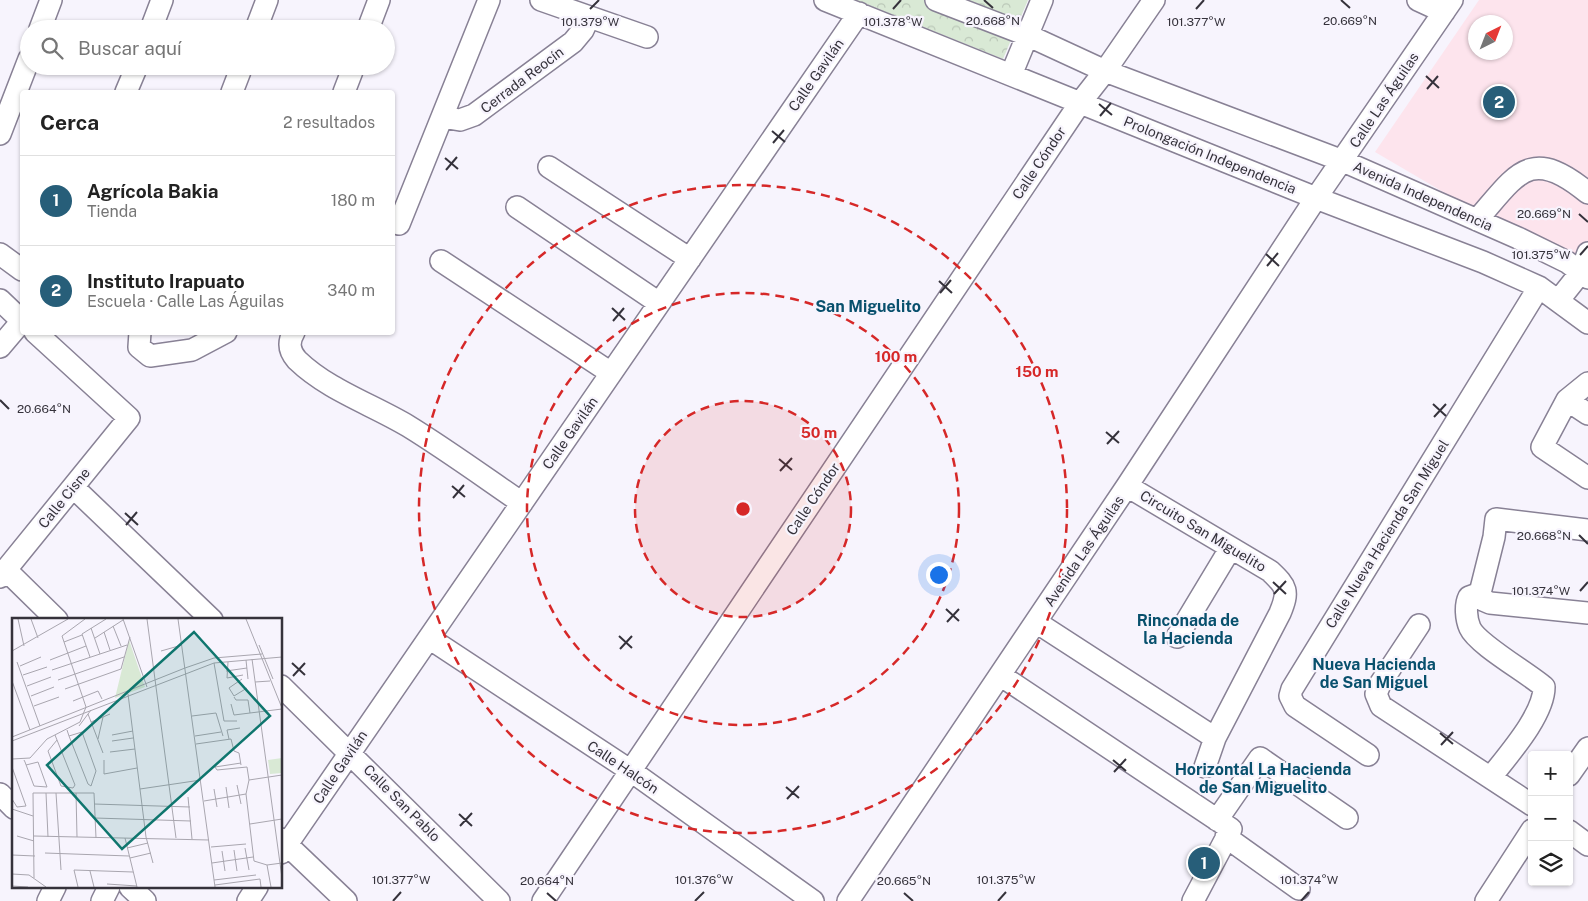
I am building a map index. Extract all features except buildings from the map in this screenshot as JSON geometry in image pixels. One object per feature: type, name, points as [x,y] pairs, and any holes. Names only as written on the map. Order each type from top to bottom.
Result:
[{"type":"street","points":[[44,20],[52,0]]},
{"type":"street","points":[[154,20],[162,0]]},
{"type":"street","points":[[259,20],[267,0]]},
{"type":"street","points":[[371,20],[379,0]]},
{"type":"street","points":[[399,224],[489,0]]},
{"type":"street","points":[[541,0],[647,37]]},
{"type":"street","name":"Prolongación Independencia","points":[[825,0],[1316,198]]},
{"type":"street","points":[[936,0],[1027,35],[1106,71]]},
{"type":"street","points":[[1012,75],[1042,0]]},
{"type":"street","name":"Calle Cóndor","points":[[543,901],[1080,103],[1106,71],[1154,0]]},
{"type":"street","points":[[1418,0],[1448,6]]},
{"type":"street","name":"Calle Las Águilas","points":[[1316,198],[1448,6]]},
{"type":"street","name":"Calle Gavilán","points":[[283,846],[351,752],[859,13]]},
{"type":"street","name":"Cerrada Reocín","points":[[442,117],[460,120],[474,116],[573,42],[583,30],[588,17]]},
{"type":"street","name":"Avenida Independencia","points":[[1106,71],[1343,160],[1566,262],[1586,268]]},
{"type":"street","points":[[0,134],[23,75]]},
{"type":"street","points":[[127,90],[133,75]]},
{"type":"street","points":[[233,90],[239,75]]},
{"type":"street","points":[[345,90],[351,75]]},
{"type":"street","points":[[549,167],[690,259]]},
{"type":"street","points":[[1477,220],[1514,176],[1533,168],[1549,169],[1588,193]]},
{"type":"street","points":[[1316,198],[1483,262],[1539,287],[1588,323]]},
{"type":"street","name":"Avenida Las Águilas","points":[[848,901],[1127,486],[1316,198]]},
{"type":"street","points":[[517,207],[659,303]]},
{"type":"street","points":[[0,254],[20,269]]},
{"type":"street","points":[[441,261],[611,373]]},
{"type":"street","points":[[1558,301],[1586,268]]},
{"type":"street","name":"Calle Nueva Hacienda San Miguel","points":[[1368,755],[1295,706],[1290,696],[1292,689],[1539,287]]},
{"type":"street","points":[[0,300],[20,319]]},
{"type":"street","points":[[0,347],[20,323]]},
{"type":"street","name":"Calle Cisne","points":[[3,573],[129,418],[38,335]]},
{"type":"street","points":[[140,335],[139,347],[150,356],[192,350],[220,335]]},
{"type":"street","points":[[292,335],[290,339],[290,348],[296,358],[324,381],[407,426],[522,503]]},
{"type":"street","points":[[1588,383],[1567,400],[1542,447],[1588,478]]},
{"type":"street","points":[[1567,400],[1588,414]]},
{"type":"street","name":"Circuito San Miguelito","points":[[1127,486],[1230,550],[1270,572],[1283,584],[1287,596],[1216,738],[1205,767]]},
{"type":"street","points":[[73,487],[210,618]]},
{"type":"street","points":[[1485,598],[1496,519],[1588,530]]},
{"type":"street","points":[[1177,637],[1230,550]]},
{"type":"street","points":[[3,573],[55,618]]},
{"type":"street","points":[[1491,778],[1523,735],[1543,701],[1544,687],[1486,644],[1470,629],[1466,603],[1469,597],[1588,613]]},
{"type":"street","points":[[1036,622],[1216,738]]},
{"type":"street","points":[[1419,625],[1380,684],[1376,694],[1381,706],[1528,802]]},
{"type":"street","name":"Calle Halcón","points":[[429,638],[631,771],[814,901]]},
{"type":"street","points":[[1000,675],[1222,829],[1299,889]]},
{"type":"street","name":"Calle San Pablo","points":[[282,687],[351,752],[499,901]]},
{"type":"street","points":[[1573,769],[1588,748]]},
{"type":"street","points":[[1194,901],[1222,829],[1260,758],[1348,818]]},
{"type":"street","points":[[0,794],[12,806]]},
{"type":"street","points":[[1573,834],[1588,844]]},
{"type":"street","points":[[1486,901],[1528,836]]},
{"type":"street","points":[[283,846],[346,901]]},
{"type":"street","points":[[48,901],[54,888]]},
{"type":"street","points":[[102,901],[108,888]]},
{"type":"street","points":[[131,888],[145,901]]},
{"type":"street","points":[[248,901],[256,888]]},
{"type":"shaded area","points":[[1479,0],[1588,0],[1588,277],[1375,152],[1468,16],[1468,60],[1513,60],[1513,15],[1469,15]]},
{"type":"green space","points":[[856,0],[1028,0],[1003,59]]},
{"type":"place","name":"Instituto Irapuato","points":[[1499,102]]},
{"type":"place","name":"Agrícola Bakia","points":[[1204,863]]},
{"type":"district","name":"San Miguelito","points":[[868,306]]},
{"type":"district","name":"Rinconada de la Hacienda","points":[[1188,629]]},
{"type":"district","name":"Nueva Hacienda de San Miguel","points":[[1374,673]]},
{"type":"district","name":"Horizontal La Hacienda de San Miguelito","points":[[1263,778]]}]
